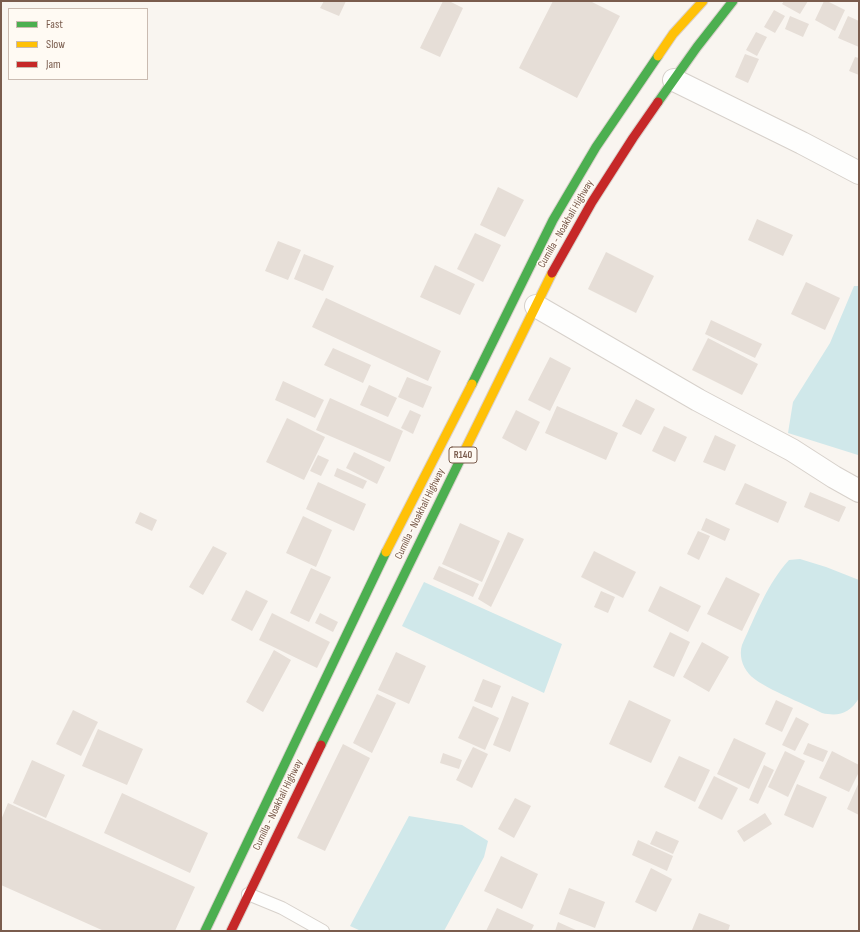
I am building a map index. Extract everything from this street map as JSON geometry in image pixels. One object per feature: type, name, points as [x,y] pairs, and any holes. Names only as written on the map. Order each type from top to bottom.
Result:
[{"type":"main road","name":"Cumilla - Noakhali Highway","points":[[205,931],[399,525],[478,373],[553,220],[596,147],[664,47],[673,34],[702,1]]},
{"type":"main road","name":"Cumilla - Noakhali Highway","points":[[231,931],[554,268],[592,202],[633,138],[697,47],[733,1]]},
{"type":"street","points":[[674,80],[802,143],[859,173]]},
{"type":"street","points":[[536,306],[698,400],[792,450],[859,491]]},
{"type":"lane","points":[[248,894],[282,908],[323,931]]},
{"type":"water","points":[[854,286],[859,286],[858,455],[788,433],[793,402],[830,343]]},
{"type":"water","points":[[800,559],[859,580],[859,698],[852,707],[844,713],[822,713],[783,695],[749,674],[742,660],[742,645],[757,611],[774,579],[789,560]]},
{"type":"water","points":[[424,582],[562,644],[544,693],[402,626]]},
{"type":"water","points":[[409,816],[462,825],[488,841],[484,857],[444,931],[361,931],[350,926]]},
{"type":"building","points":[[324,1],[346,1],[339,16],[320,8]]},
{"type":"building","points":[[443,1],[449,1],[463,8],[440,57],[420,48]]},
{"type":"building","points":[[553,1],[590,1],[620,16],[577,98],[519,68]]},
{"type":"building","points":[[784,1],[808,1],[800,14],[782,4]]},
{"type":"building","points":[[824,1],[845,10],[835,31],[815,20]]},
{"type":"building","points":[[774,10],[785,16],[775,33],[764,27]]},
{"type":"building","points":[[790,16],[809,24],[803,37],[785,29]]},
{"type":"building","points":[[848,16],[859,21],[859,47],[838,38]]},
{"type":"building","points":[[756,32],[767,37],[757,56],[746,50]]},
{"type":"building","points":[[745,54],[759,59],[748,83],[735,77]]},
{"type":"building","points":[[855,57],[859,58],[859,75],[849,71]]},
{"type":"building","points":[[498,187],[524,200],[505,237],[480,225]]},
{"type":"building","points":[[757,219],[793,235],[783,256],[748,240]]},
{"type":"building","points":[[475,233],[501,245],[483,282],[457,269]]},
{"type":"building","points":[[278,241],[301,250],[288,280],[265,271]]},
{"type":"building","points":[[606,252],[654,276],[636,313],[588,289]]},
{"type":"building","points":[[304,254],[334,266],[323,291],[294,279]]},
{"type":"building","points":[[435,265],[475,284],[460,315],[420,297]]},
{"type":"building","points":[[806,282],[840,298],[825,330],[791,314]]},
{"type":"building","points":[[326,298],[441,351],[428,381],[312,327]]},
{"type":"building","points":[[711,320],[762,344],[755,358],[705,334]]},
{"type":"building","points":[[708,338],[758,364],[742,395],[692,370]]},
{"type":"building","points":[[333,348],[371,365],[363,383],[324,365]]},
{"type":"building","points":[[550,357],[571,368],[550,411],[528,400]]},
{"type":"building","points":[[407,377],[432,387],[423,408],[398,397]]},
{"type":"building","points":[[283,381],[324,400],[315,418],[275,400]]},
{"type":"building","points":[[369,385],[397,398],[388,417],[360,405]]},
{"type":"building","points":[[330,398],[403,431],[390,462],[316,430]]},
{"type":"building","points":[[636,399],[655,409],[641,435],[622,426]]},
{"type":"building","points":[[557,406],[618,433],[606,460],[545,433]]},
{"type":"building","points":[[410,410],[421,415],[413,434],[401,428]]},
{"type":"building","points":[[516,410],[540,422],[526,451],[502,438]]},
{"type":"building","points":[[287,418],[325,437],[304,480],[266,462]]},
{"type":"building","points":[[664,426],[687,437],[675,462],[652,451]]},
{"type":"building","points":[[715,435],[736,445],[725,471],[703,462]]},
{"type":"building","points":[[354,452],[385,467],[377,484],[346,468]]},
{"type":"building","points":[[318,455],[329,460],[321,476],[310,471]]},
{"type":"building","points":[[337,468],[367,481],[363,489],[334,476]]},
{"type":"building","points":[[318,482],[366,504],[354,531],[306,509]]},
{"type":"building","points":[[745,483],[787,502],[778,523],[735,504]]},
{"type":"building","points":[[810,492],[846,507],[839,522],[804,507]]},
{"type":"building","points":[[140,512],[157,520],[152,531],[135,523]]},
{"type":"building","points":[[303,516],[332,530],[316,567],[286,553]]},
{"type":"building","points":[[706,518],[730,529],[725,541],[701,530]]},
{"type":"building","points":[[460,523],[500,541],[482,582],[442,564]]},
{"type":"building","points":[[698,531],[710,536],[699,560],[687,554]]},
{"type":"building","points":[[508,532],[524,539],[491,607],[478,599]]},
{"type":"building","points":[[213,546],[227,553],[203,595],[189,587]]},
{"type":"building","points":[[594,551],[636,572],[623,598],[581,577]]},
{"type":"building","points":[[439,566],[479,584],[473,597],[433,579]]},
{"type":"building","points":[[311,568],[331,577],[309,622],[290,613]]},
{"type":"building","points":[[726,577],[760,594],[742,631],[707,614]]},
{"type":"building","points":[[660,586],[701,606],[688,632],[648,611]]},
{"type":"building","points":[[246,590],[268,601],[252,631],[231,620]]},
{"type":"building","points":[[601,591],[615,597],[608,613],[594,607]]},
{"type":"building","points":[[272,613],[330,642],[317,668],[259,640]]},
{"type":"building","points":[[320,613],[338,622],[333,632],[315,623]]},
{"type":"building","points":[[670,632],[690,642],[674,677],[653,667]]},
{"type":"building","points":[[702,642],[729,657],[709,692],[683,677]]},
{"type":"building","points":[[274,650],[291,660],[263,712],[246,702]]},
{"type":"building","points":[[396,652],[426,666],[409,704],[378,690]]},
{"type":"building","points":[[483,679],[501,686],[492,708],[474,701]]},
{"type":"building","points":[[377,694],[396,703],[372,753],[353,743]]},
{"type":"building","points":[[512,696],[529,703],[510,752],[493,745]]},
{"type":"building","points":[[629,700],[671,720],[651,763],[609,744]]},
{"type":"building","points":[[776,700],[793,708],[782,732],[765,724]]},
{"type":"building","points":[[473,706],[499,718],[485,750],[458,738]]},
{"type":"building","points":[[73,710],[98,722],[81,756],[56,744]]},
{"type":"building","points":[[796,717],[809,724],[795,751],[782,745]]},
{"type":"building","points":[[98,729],[143,749],[127,785],[82,766]]},
{"type":"building","points":[[734,738],[766,753],[749,789],[717,774]]},
{"type":"building","points":[[808,743],[828,751],[823,762],[803,754]]},
{"type":"building","points":[[343,744],[370,758],[325,851],[297,838]]},
{"type":"building","points":[[473,747],[488,754],[472,788],[456,780]]},
{"type":"building","points":[[785,751],[805,761],[788,797],[768,787]]},
{"type":"building","points":[[832,751],[859,765],[859,772],[849,792],[819,778]]},
{"type":"building","points":[[443,753],[462,760],[459,769],[440,763]]},
{"type":"building","points":[[679,756],[710,770],[695,802],[664,787]]},
{"type":"building","points":[[32,760],[65,775],[46,818],[13,803]]},
{"type":"building","points":[[764,765],[774,770],[758,804],[749,800]]},
{"type":"building","points":[[714,776],[738,788],[722,820],[698,808]]},
{"type":"building","points":[[859,782],[859,815],[847,809]]},
{"type":"building","points":[[797,784],[827,797],[813,828],[784,815]]},
{"type":"building","points":[[122,793],[208,833],[190,873],[104,833]]},
{"type":"building","points":[[515,798],[531,806],[514,838],[498,829]]},
{"type":"building","points":[[8,803],[195,887],[175,931],[104,931],[1,885],[1,820]]},
{"type":"building","points":[[765,813],[772,824],[744,842],[737,831]]},
{"type":"building","points":[[656,831],[679,841],[673,854],[650,844]]},
{"type":"building","points":[[638,840],[673,856],[667,871],[632,855]]},
{"type":"building","points":[[501,856],[538,874],[522,909],[484,891]]},
{"type":"building","points":[[651,868],[672,879],[656,912],[635,902]]},
{"type":"building","points":[[569,888],[605,902],[595,928],[559,914]]},
{"type":"building","points":[[497,908],[534,925],[531,931],[486,931]]},
{"type":"building","points":[[699,913],[730,925],[728,931],[692,930]]},
{"type":"building","points":[[558,922],[578,931],[555,931]]},
{"type":"traffic: fast","points":[[658,102],[697,47],[733,1]]},
{"type":"traffic: fast","points":[[472,384],[553,220],[596,147],[658,56]]},
{"type":"traffic: fast","points":[[321,745],[464,452]]},
{"type":"traffic: fast","points":[[205,931],[386,552]]},
{"type":"traffic: slow","points":[[658,56],[673,34],[703,1]]},
{"type":"traffic: slow","points":[[464,452],[552,273]]},
{"type":"traffic: slow","points":[[386,552],[472,384]]},
{"type":"traffic: jam","points":[[552,273],[592,202],[658,102]]},
{"type":"traffic: jam","points":[[231,931],[321,745]]}]
